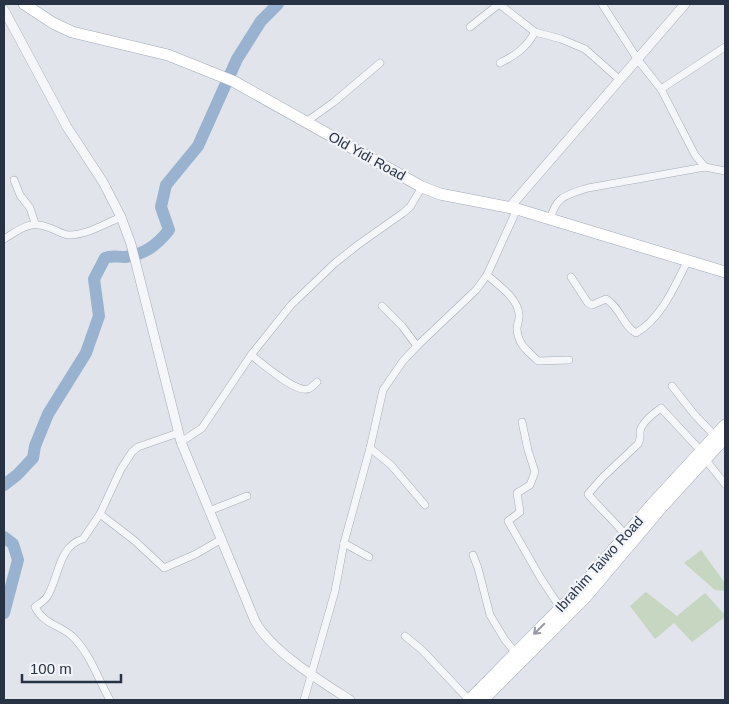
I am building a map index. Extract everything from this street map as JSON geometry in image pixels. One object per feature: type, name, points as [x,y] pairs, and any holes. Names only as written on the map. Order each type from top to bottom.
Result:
[{"type":"main road","name":"Old Yidi Road","points":[[24,4],[53,23],[72,32],[168,55],[228,79],[422,188],[440,194],[513,209],[725,272]]},
{"type":"main road","name":"Ibrahim Taiwo Road","points":[[469,700],[599,568],[652,504],[720,437],[725,425]]},
{"type":"main road","name":"Ibrahim Taiwo Road","points":[[483,700],[586,597],[703,455]]},
{"type":"street","points":[[470,27],[499,4],[535,32],[561,39],[585,49],[620,80]]},
{"type":"street","points":[[602,4],[638,60],[661,89],[695,155],[705,167]]},
{"type":"street","points":[[304,700],[335,591],[344,543],[370,448],[383,390],[403,361],[476,290],[487,275],[513,209],[685,4]]},
{"type":"street","points":[[4,10],[67,127],[102,182],[120,217],[131,244],[180,438],[220,540],[260,631],[312,676],[350,700]]},
{"type":"street","points":[[500,63],[525,48],[535,32]]},
{"type":"street","points":[[661,89],[725,47]]},
{"type":"street","points":[[306,122],[334,102],[380,62]]},
{"type":"street","points":[[550,220],[553,208],[561,198],[588,188],[705,167],[725,172]]},
{"type":"street","points":[[14,180],[20,195],[30,208],[35,224]]},
{"type":"street","points":[[110,700],[92,663],[81,646],[63,629],[54,626],[38,614],[35,607],[46,599],[67,550],[74,542],[83,539],[100,514],[132,452],[138,447],[180,438],[202,428],[267,333],[298,299],[335,263],[403,213],[422,188]]},
{"type":"street","points":[[4,239],[30,224],[67,235],[85,232],[120,217]]},
{"type":"street","points":[[571,276],[588,303],[592,304],[606,299],[614,304],[631,330],[636,333],[664,305],[688,260]]},
{"type":"street","points":[[487,275],[509,295],[516,305],[520,314],[517,327],[519,342],[538,361],[570,360]]},
{"type":"street","points":[[382,306],[402,326],[417,346]]},
{"type":"street","points":[[252,354],[279,376],[302,389],[309,389],[317,382]]},
{"type":"street","points":[[672,386],[694,414],[720,437]]},
{"type":"street","points":[[626,536],[615,521],[598,507],[588,494],[603,476],[638,444],[642,425],[661,408],[703,455],[725,484]]},
{"type":"street","points":[[522,422],[528,450],[536,472],[530,485],[517,493],[520,512],[508,521],[560,608]]},
{"type":"street","points":[[370,448],[391,465],[425,506]]},
{"type":"street","points":[[209,511],[247,496]]},
{"type":"street","points":[[100,514],[135,541],[164,568],[196,554],[220,540]]},
{"type":"street","points":[[344,543],[369,557]]},
{"type":"street","points":[[473,555],[490,615],[505,640],[516,653]]},
{"type":"street","points":[[405,636],[428,656],[469,700]]},
{"type":"green space","points":[[701,550],[725,583],[725,591],[715,590],[684,563]]},
{"type":"green space","points":[[646,592],[677,616],[705,593],[725,617],[692,642],[674,623],[655,639],[630,606]]},
{"type":"waterway","points":[[4,485],[17,475],[33,458],[35,446],[48,414],[86,353],[99,316],[94,279],[105,258],[132,256],[144,252],[155,245],[169,230],[161,207],[166,185],[198,146],[237,59],[261,21],[278,4]]},
{"type":"waterway","points":[[4,537],[13,544],[18,560],[4,613]]}]
